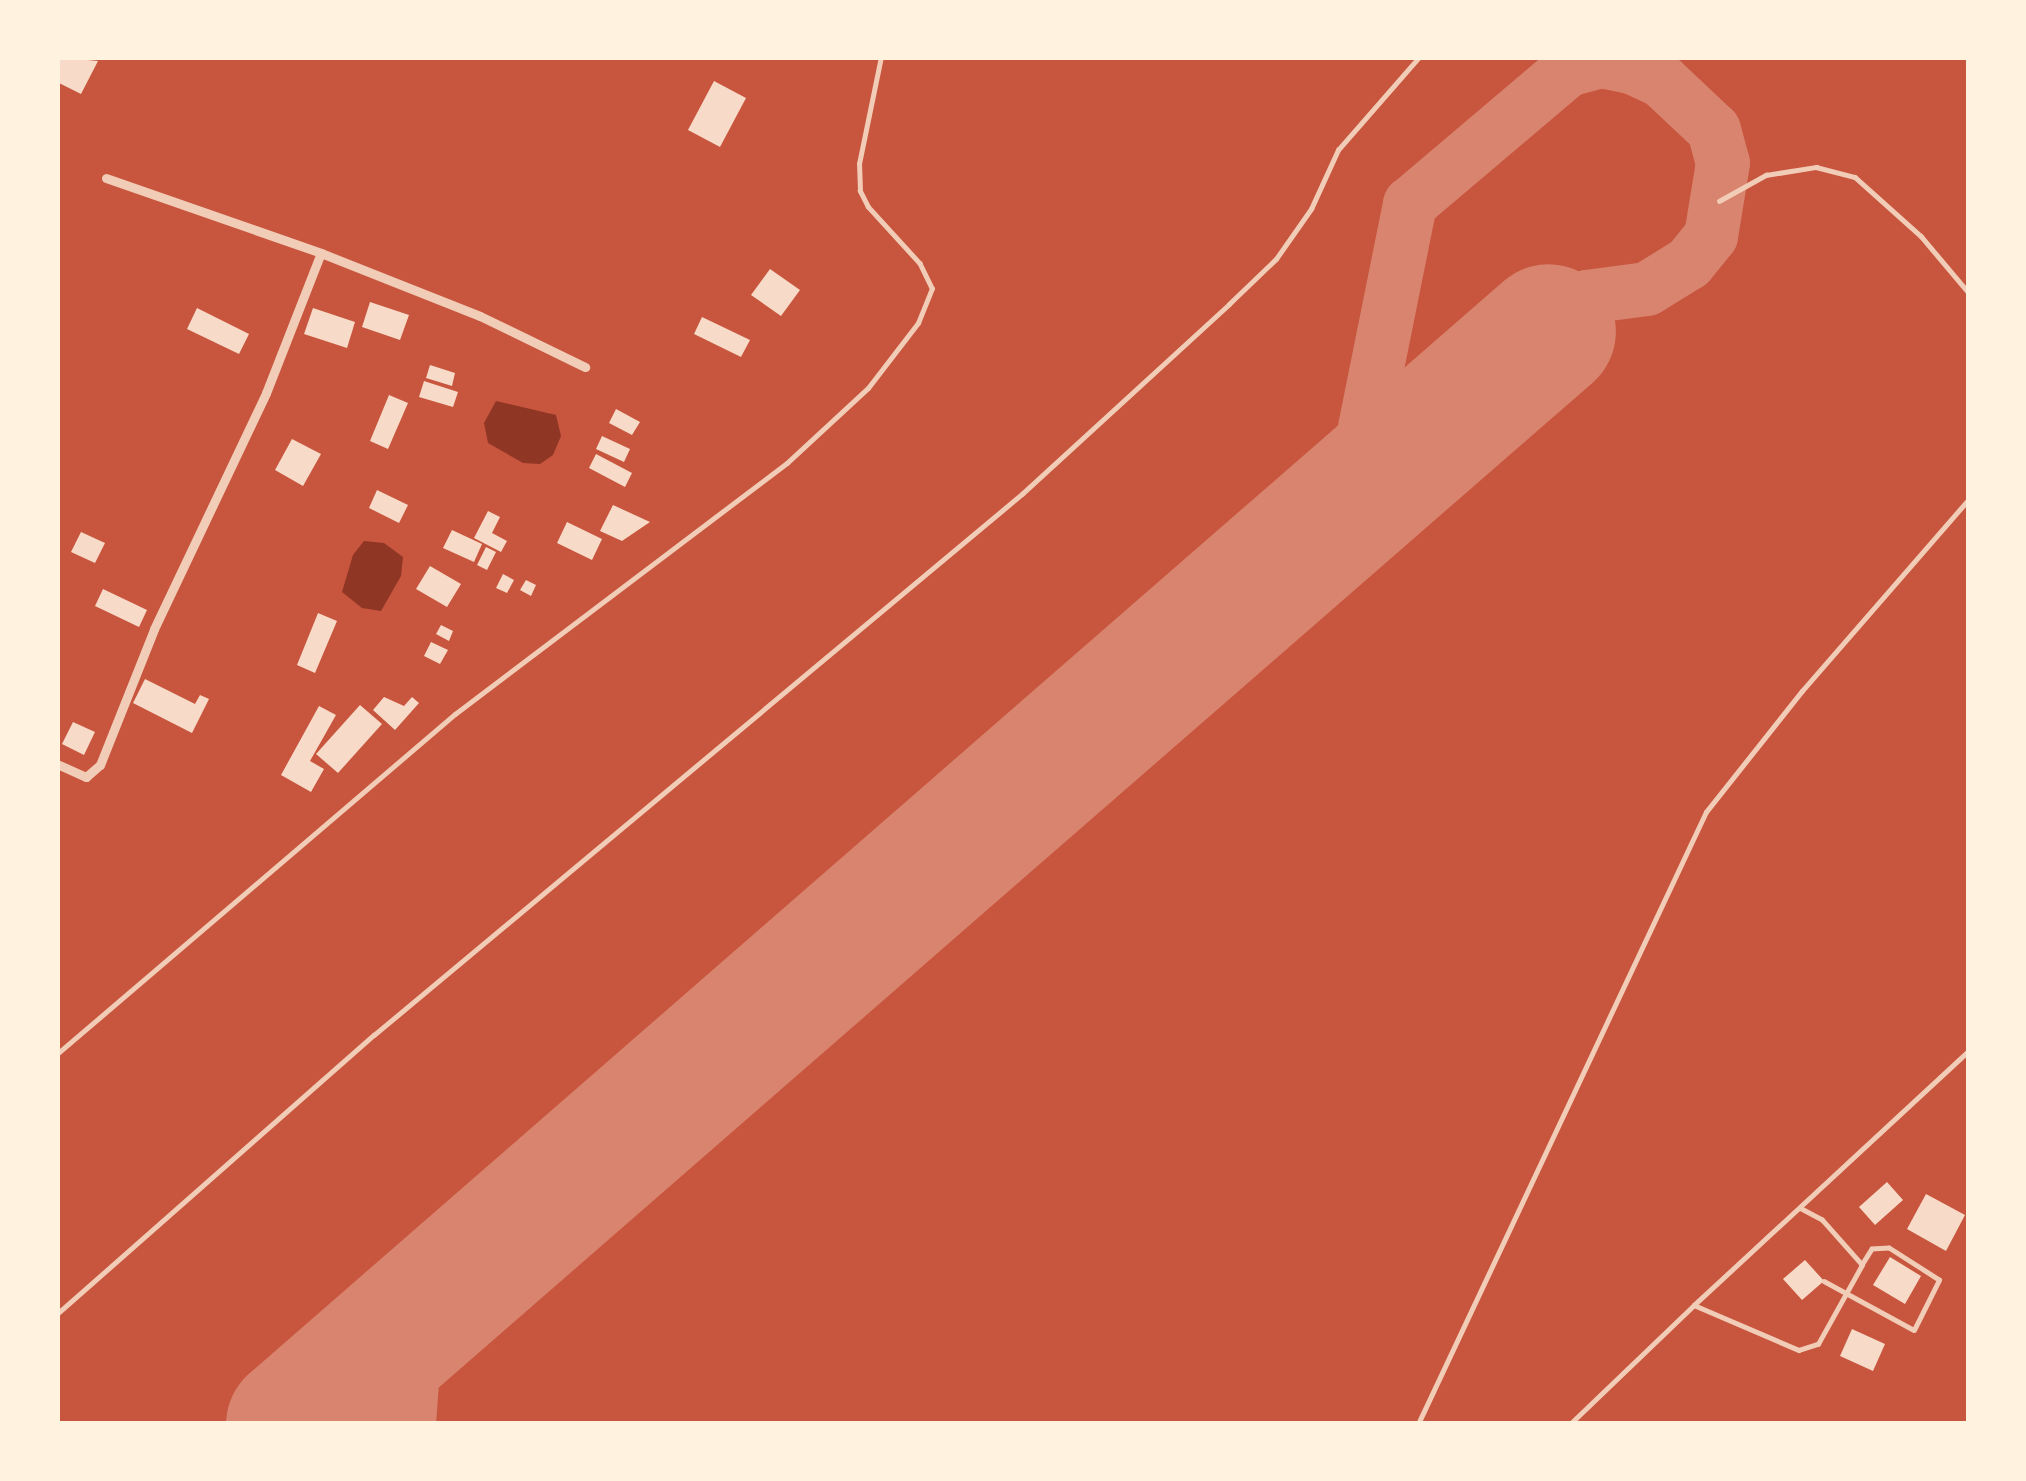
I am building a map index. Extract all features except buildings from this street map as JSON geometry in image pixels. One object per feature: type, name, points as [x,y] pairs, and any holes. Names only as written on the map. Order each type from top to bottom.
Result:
[{"type":"street","points":[[106,178],[480,316],[585,367]]},
{"type":"street","points":[[57,764],[86,777],[100,765],[154,629],[266,393],[322,254]]},
{"type":"lane","points":[[57,1054],[455,714],[787,464],[868,388],[918,323],[932,289],[920,264],[868,207],[860,191],[859,164],[881,57]]},
{"type":"lane","points":[[57,1314],[374,1035],[1022,494],[1212,320],[1276,259],[1311,209],[1338,150],[1419,57]]},
{"type":"lane","points":[[1719,201],[1766,175],[1816,167],[1855,177],[1921,236],[1969,293]]},
{"type":"lane","points":[[1418,1424],[1706,812],[1802,691],[1969,499]]},
{"type":"lane","points":[[1570,1424],[1969,1050]]},
{"type":"lane","points":[[1801,1209],[1822,1220],[1862,1265]]},
{"type":"lane","points":[[1694,1305],[1799,1350],[1818,1344],[1844,1296],[1872,1249],[1888,1247],[1939,1280],[1914,1330],[1844,1296],[1823,1281]]},
{"type":"shaded area","points":[[496,401],[556,415],[561,436],[553,455],[540,464],[523,463],[488,443],[484,423]]},
{"type":"shaded area","points":[[364,541],[384,543],[403,557],[401,576],[381,611],[362,608],[342,592],[353,555]]},
{"type":"taxiway","points":[[1340,512],[1354,482],[1410,204],[1568,70],[1602,61],[1634,68],[1662,81],[1714,130],[1723,163],[1711,236],[1689,263],[1647,289],[1587,297],[1548,331]]},
{"type":"taxiway","points":[[409,1424],[413,1368],[424,1336],[465,1275]]},
{"type":"runway","points":[[293,1424],[1548,331]]}]
